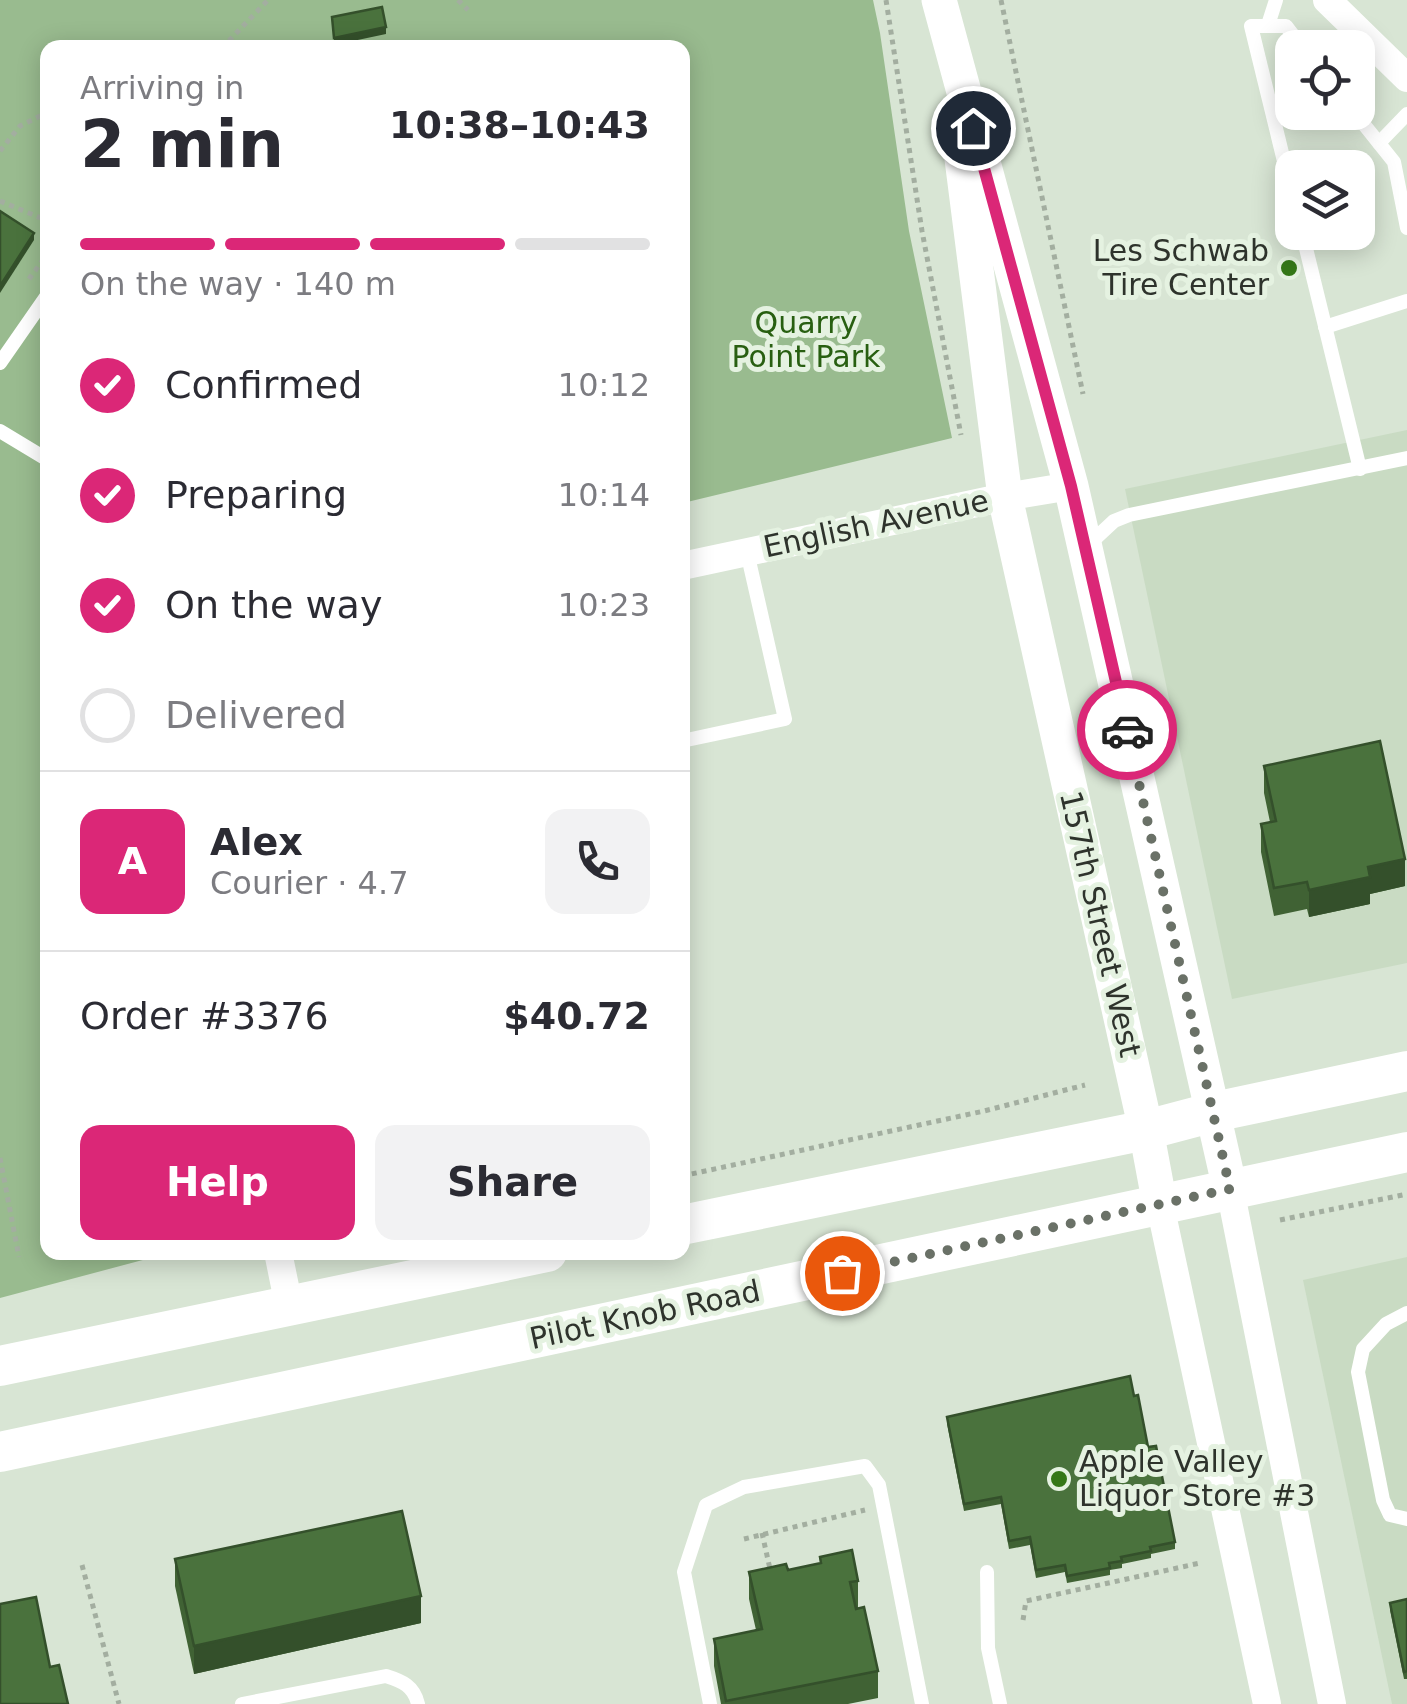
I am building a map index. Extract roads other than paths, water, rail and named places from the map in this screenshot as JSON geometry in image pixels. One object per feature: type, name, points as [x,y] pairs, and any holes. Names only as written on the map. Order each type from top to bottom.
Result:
[{"type":"main road","points":[[690,1223],[1146,1130],[1407,1071]]},
{"type":"main road","name":"Pilot Knob Road","points":[[0,1452],[1407,1152]]},
{"type":"main road","points":[[0,1366],[509,1260]]},
{"type":"street","points":[[1327,0],[1407,78]]},
{"type":"street","name":"157th Street West","points":[[942,11],[1086,547],[1214,1112],[1332,1704]]},
{"type":"street","name":"157th Street West","points":[[942,11],[1005,497],[1146,1130],[1267,1704]]},
{"type":"street","name":"English Avenue","points":[[690,564],[1071,486]]},
{"type":"street","points":[[279,1260],[288,1306]]},
{"type":"lane","points":[[1268,25],[1276,0]]},
{"type":"lane","points":[[1281,150],[1251,26],[1286,26],[1289,30]]},
{"type":"lane","points":[[1379,143],[1407,114]]},
{"type":"lane","points":[[1369,130],[1394,162],[1407,228]]},
{"type":"lane","points":[[1306,250],[1360,468]]},
{"type":"lane","points":[[1325,327],[1407,301]]},
{"type":"lane","points":[[0,364],[40,306]]},
{"type":"lane","points":[[0,431],[40,455]]},
{"type":"lane","points":[[1086,547],[1114,522],[1129,515],[1407,458]]},
{"type":"lane","points":[[690,740],[786,719],[747,552]]},
{"type":"lane","points":[[1407,1313],[1386,1324],[1362,1350],[1358,1372],[1383,1500],[1390,1515],[1407,1518]]},
{"type":"lane","points":[[710,1704],[684,1572],[706,1505],[744,1488],[865,1466],[879,1485],[922,1704]]},
{"type":"lane","points":[[987,1572],[988,1648],[1000,1704]]},
{"type":"lane","points":[[242,1704],[314,1697],[386,1676],[406,1682],[418,1704]]},
{"type":"place","name":"Les Schwab Tire Center","points":[[1289,268]]},
{"type":"place","name":"Apple Valley Liquor Store #3","points":[[1059,1479]]},
{"type":"park label","name":"Quarry Point Park","points":[[806,340]]}]
